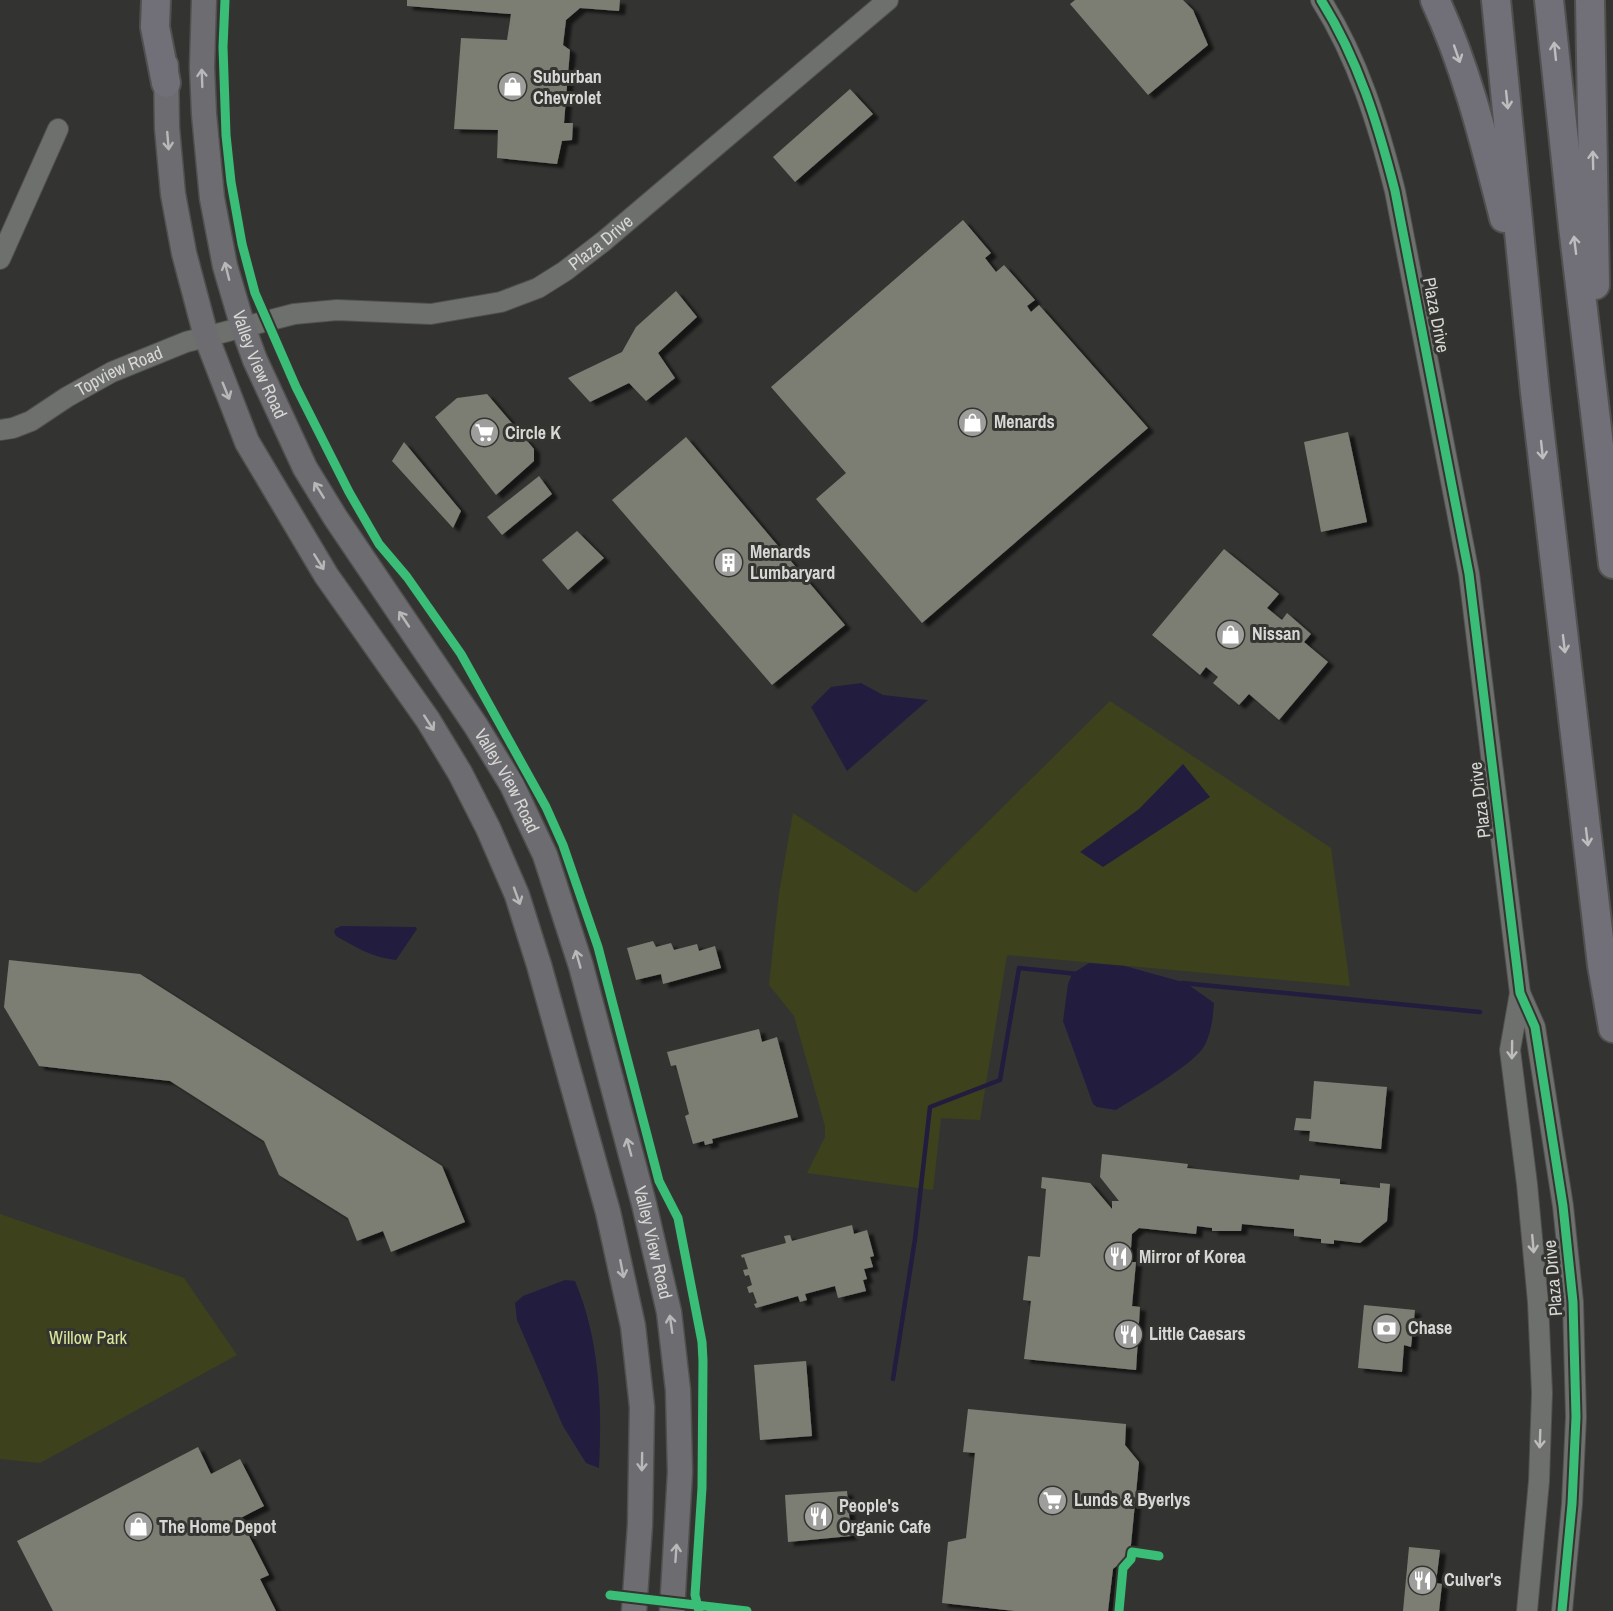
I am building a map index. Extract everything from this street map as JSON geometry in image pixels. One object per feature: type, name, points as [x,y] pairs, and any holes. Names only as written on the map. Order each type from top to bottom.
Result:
[{"type":"highway","points":[[156,0],[155,27],[166,83]]},
{"type":"highway","points":[[1435,0],[1448,28],[1474,105],[1510,241],[1535,392]]},
{"type":"highway","points":[[1496,0],[1535,392],[1601,954],[1613,1028]]},
{"type":"highway","points":[[1549,0],[1613,564]]},
{"type":"highway","points":[[1590,0],[1596,270],[1592,387]]},
{"type":"main road","name":"Valley View Road","points":[[167,0],[167,128],[173,194],[184,253],[206,336],[247,442],[326,575],[428,720],[489,828],[517,895],[539,964],[608,1212],[633,1326],[642,1407],[640,1525],[634,1611]]},
{"type":"main road","name":"Valley View Road","points":[[204,0],[202,67],[212,198],[225,266],[243,327],[278,412],[305,468],[335,517],[470,717],[512,785],[545,855],[580,966],[644,1204],[669,1312],[678,1390],[680,1472],[672,1611]]},
{"type":"street","name":"Plaza Drive","points":[[243,327],[294,314],[337,310],[387,313],[439,312],[501,302],[538,288],[604,242],[888,0]]},
{"type":"street","name":"Plaza Drive","points":[[1321,0],[1335,21],[1363,83],[1379,129],[1395,190],[1469,574],[1520,993],[1535,1027],[1560,1187],[1573,1302],[1576,1417],[1572,1504],[1562,1611]]},
{"type":"street","points":[[0,260],[58,129]]},
{"type":"street","name":"Topview Road","points":[[0,430],[31,421],[67,397],[112,372],[161,351],[243,327]]},
{"type":"street","name":"Plaza Drive","points":[[1520,993],[1510,1050],[1528,1195],[1538,1302],[1542,1393],[1539,1481],[1527,1611]]},
{"type":"green space","points":[[1110,701],[1331,848],[1350,986],[1007,955],[980,1120],[941,1118],[933,1190],[807,1173],[825,1137],[825,1126],[794,1016],[769,985],[779,893],[793,813],[916,893]]},
{"type":"green space","name":"Willow Park","points":[[0,1214],[184,1278],[237,1355],[40,1463],[0,1459]]},
{"type":"shaded area","points":[[861,683],[883,695],[928,700],[847,771],[811,707],[831,687]]},
{"type":"shaded area","points":[[1183,764],[1210,797],[1103,867],[1080,852],[1139,809]]},
{"type":"shaded area","points":[[341,926],[416,927],[417,929],[396,960],[372,954],[336,936],[335,929]]},
{"type":"shaded area","points":[[1089,963],[1125,966],[1186,983],[1214,1003],[1208,1038],[1197,1055],[1163,1081],[1116,1110],[1097,1107],[1093,1104],[1063,1021],[1068,984],[1072,974]]},
{"type":"shaded area","points":[[565,1280],[575,1281],[590,1326],[598,1373],[599,1468],[586,1463],[563,1426],[517,1320],[515,1303],[523,1296]]},
{"type":"building","name":"Suburban Chevrolet","points":[[407,0],[620,0],[619,11],[580,8],[566,20],[563,45],[570,50],[564,123],[573,123],[572,140],[562,141],[557,164],[497,158],[498,130],[454,129],[461,38],[507,40],[511,14],[407,6]]},
{"type":"building","points":[[1075,0],[1183,0],[1193,10],[1208,45],[1148,95],[1070,4]]},
{"type":"building","points":[[850,89],[873,114],[795,182],[773,157]]},
{"type":"building","name":"Menards","points":[[963,220],[991,253],[985,258],[996,272],[1004,265],[1035,300],[1027,306],[1031,312],[1039,305],[1148,428],[922,623],[816,499],[846,473],[771,387]]},
{"type":"building","points":[[676,291],[697,317],[658,353],[675,378],[646,401],[629,383],[590,402],[568,378],[622,352],[636,327]]},
{"type":"building","name":"Circle K","points":[[487,394],[534,449],[534,461],[496,495],[435,417],[457,398]]},
{"type":"building","points":[[1348,432],[1367,522],[1321,532],[1304,442]]},
{"type":"building","name":"Menards Lumbaryard","points":[[686,437],[845,625],[772,685],[612,500]]},
{"type":"building","points":[[404,442],[461,511],[453,528],[392,461]]},
{"type":"building","points":[[539,476],[552,494],[502,535],[487,517]]},
{"type":"building","points":[[577,531],[604,558],[568,590],[542,560]]},
{"type":"building","name":"Nissan","points":[[1224,549],[1279,594],[1267,608],[1282,620],[1287,613],[1311,634],[1304,642],[1328,662],[1279,720],[1249,694],[1239,705],[1213,683],[1218,677],[1206,667],[1200,675],[1152,635]]},
{"type":"building","points":[[653,941],[656,947],[671,943],[674,950],[697,944],[699,951],[715,946],[721,968],[663,984],[661,974],[636,980],[627,948]]},
{"type":"building","points":[[9,960],[140,974],[442,1166],[465,1222],[391,1252],[383,1231],[357,1241],[348,1218],[279,1175],[264,1141],[170,1081],[39,1066],[4,1007]]},
{"type":"building","points":[[759,1029],[762,1042],[777,1037],[798,1117],[712,1139],[713,1143],[705,1145],[704,1141],[693,1144],[685,1116],[689,1114],[676,1065],[671,1066],[667,1052]]},
{"type":"building","points":[[1314,1081],[1387,1087],[1381,1149],[1309,1141],[1310,1131],[1294,1130],[1296,1118],[1311,1119]]},
{"type":"building","points":[[1102,1154],[1188,1164],[1187,1168],[1299,1180],[1300,1175],[1340,1179],[1340,1184],[1380,1188],[1380,1183],[1390,1184],[1387,1221],[1360,1243],[1334,1240],[1334,1244],[1321,1243],[1321,1239],[1294,1236],[1294,1229],[1242,1224],[1241,1231],[1212,1231],[1212,1228],[1197,1226],[1196,1234],[1139,1228],[1132,1234],[1130,1262],[1136,1262],[1132,1306],[1140,1307],[1136,1370],[1024,1359],[1031,1301],[1023,1300],[1028,1256],[1040,1257],[1046,1189],[1041,1188],[1042,1177],[1090,1183],[1112,1209],[1112,1201],[1119,1201],[1100,1177]]},
{"type":"building","points":[[852,1225],[854,1234],[867,1230],[874,1256],[870,1257],[873,1267],[864,1269],[867,1279],[863,1280],[866,1291],[838,1298],[835,1286],[805,1294],[807,1300],[800,1302],[798,1296],[756,1308],[754,1304],[757,1303],[753,1292],[749,1293],[747,1287],[752,1285],[749,1275],[745,1276],[743,1270],[748,1269],[741,1255],[786,1243],[784,1236],[790,1235],[792,1241]]},
{"type":"building","name":"Chase","points":[[1364,1305],[1415,1310],[1411,1347],[1404,1345],[1402,1372],[1358,1368]]},
{"type":"building","points":[[806,1361],[812,1436],[760,1440],[754,1365]]},
{"type":"building","name":"Lunds & Byerlys","points":[[968,1409],[1126,1424],[1125,1445],[1139,1462],[1130,1555],[1113,1569],[1108,1611],[1015,1611],[942,1603],[948,1542],[966,1538],[975,1453],[963,1452]]},
{"type":"building","name":"The Home Depot","points":[[198,1447],[211,1474],[240,1459],[264,1506],[231,1523],[237,1535],[246,1530],[269,1575],[260,1579],[276,1611],[53,1611],[17,1541]]},
{"type":"building","name":"People's Organic Cafe","points":[[847,1491],[851,1536],[788,1542],[785,1495]]},
{"type":"building","points":[[1409,1547],[1440,1550],[1436,1583],[1442,1584],[1439,1611],[1403,1611]]},
{"type":"waterway","points":[[893,1379],[915,1239],[930,1107],[1000,1080],[1019,968],[1078,974]]},
{"type":"waterway","points":[[1182,983],[1480,1012]]},
{"type":"cycle path","points":[[225,0],[223,47],[226,135],[231,182],[242,244],[255,293],[296,387],[349,492],[379,544],[407,577],[461,654],[546,807],[563,845],[598,947],[659,1181],[678,1218],[702,1342],[702,1488],[695,1595],[699,1611]]},
{"type":"cycle path","points":[[1321,0],[1346,45],[1366,92],[1395,191],[1469,574],[1520,993],[1535,1027],[1563,1206],[1573,1302],[1576,1417],[1572,1504],[1562,1611]]},
{"type":"cycle path","points":[[1119,1611],[1123,1568],[1131,1559],[1132,1552],[1159,1556]]},
{"type":"cycle path","points":[[610,1595],[747,1611]]},
{"type":"place","name":"Suburban Chevrolet","points":[[512,87]]},
{"type":"place","name":"Menards","points":[[973,422]]},
{"type":"place","name":"Circle K","points":[[484,433]]},
{"type":"place","name":"Menards Lumbaryard","points":[[729,562]]},
{"type":"place","name":"Nissan","points":[[1231,634]]},
{"type":"place","name":"Mirror of Korea","points":[[1118,1257]]},
{"type":"place","name":"Chase","points":[[1387,1328]]},
{"type":"place","name":"Little Caesars","points":[[1128,1334]]},
{"type":"place","name":"Lunds & Byerlys","points":[[1053,1500]]},
{"type":"place","name":"People's Organic Cafe","points":[[818,1516]]},
{"type":"place","name":"The Home Depot","points":[[138,1527]]},
{"type":"place","name":"Culver's","points":[[1423,1580]]}]
